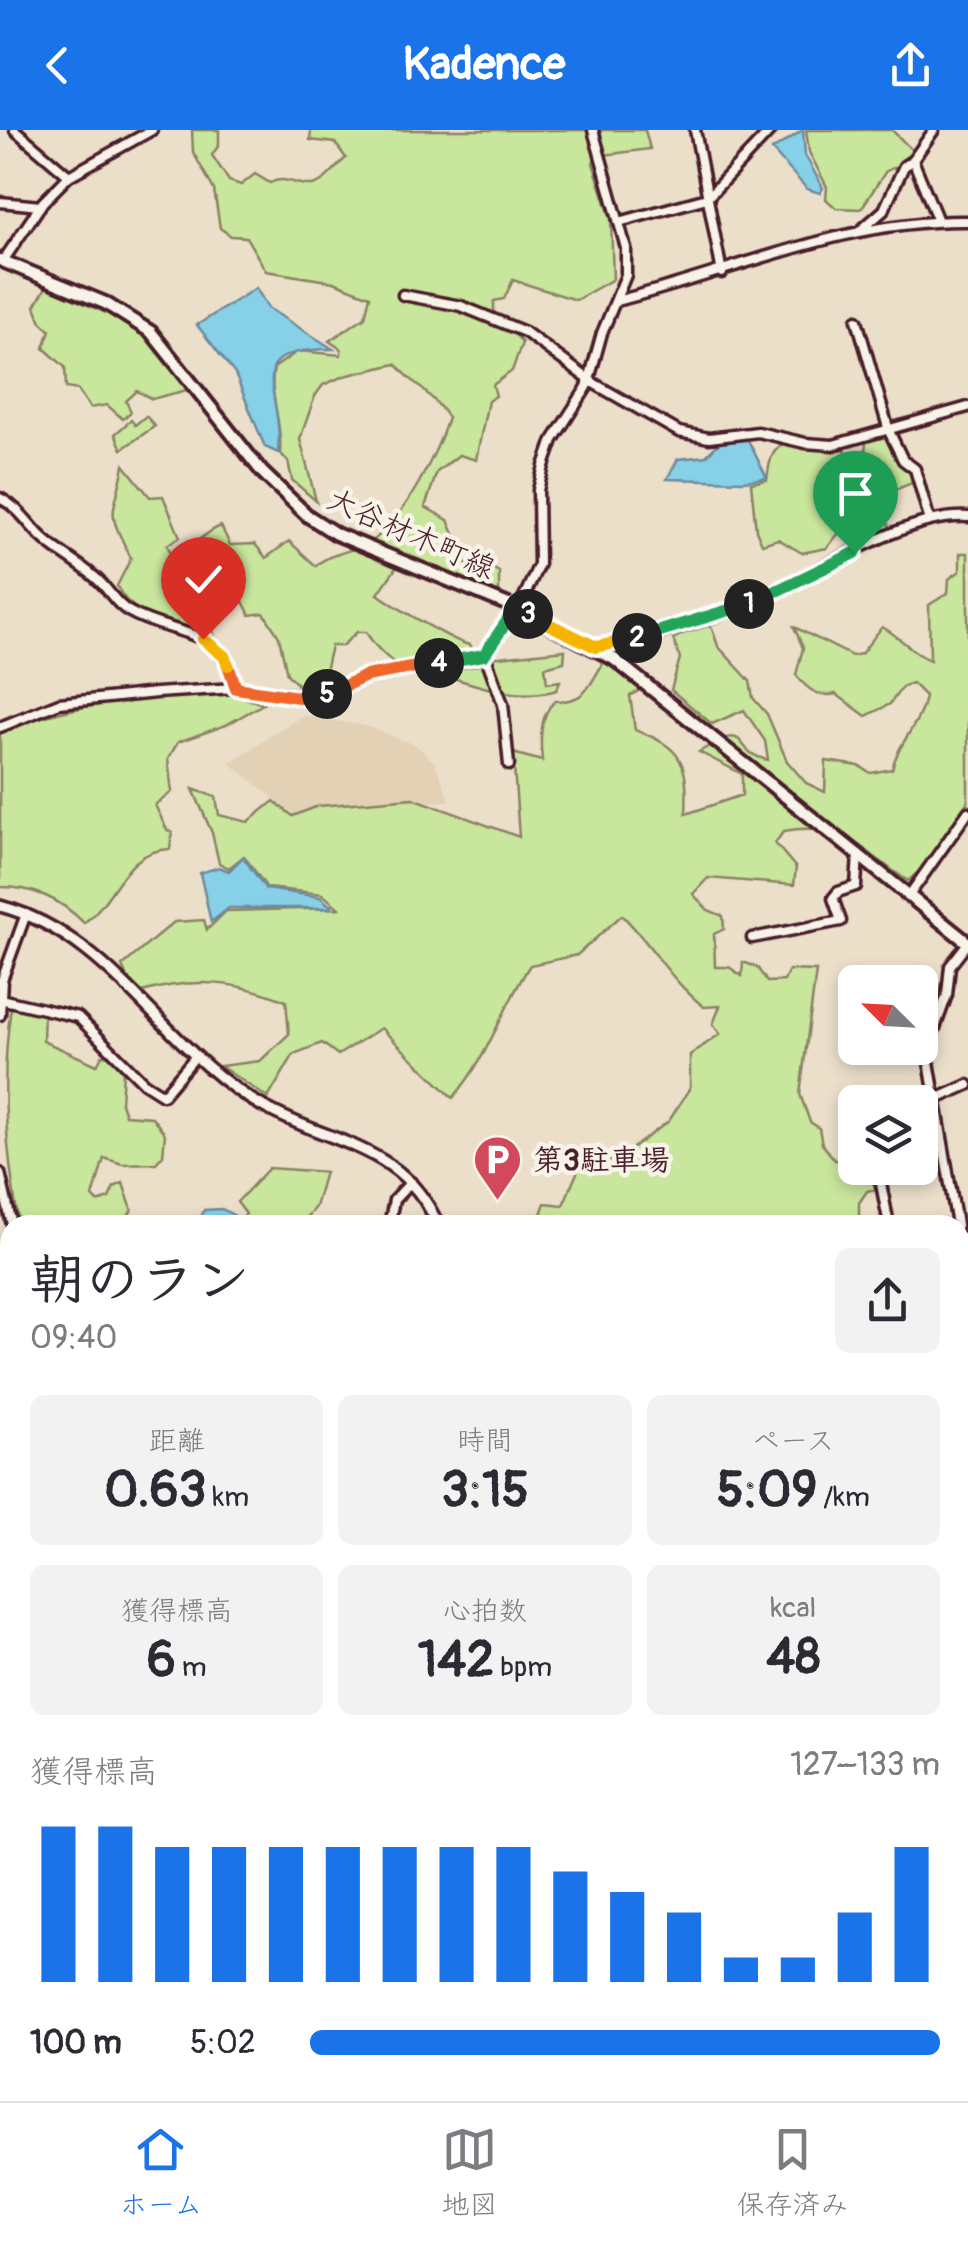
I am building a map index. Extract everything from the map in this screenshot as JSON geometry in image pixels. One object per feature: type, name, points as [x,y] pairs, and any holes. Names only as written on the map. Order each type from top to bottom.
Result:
[{"type":"main road","name":"大谷材木町線","points":[[2,259],[105,303],[152,332],[278,491],[325,528],[516,608],[596,647],[654,688],[968,943]]},
{"type":"street","points":[[15,130],[69,176]]},
{"type":"street","points":[[2,259],[40,206],[69,176],[152,130]]},
{"type":"street","points":[[0,727],[59,703],[236,688],[312,699],[366,676],[484,655],[516,608],[539,564],[538,490],[548,452],[590,380],[628,263],[593,130]]},
{"type":"street","points":[[695,130],[722,273]]},
{"type":"street","points":[[619,222],[707,198],[770,130]]},
{"type":"street","points":[[860,230],[887,206],[904,166],[913,160],[934,130]]},
{"type":"street","points":[[913,160],[938,221]]},
{"type":"street","points":[[0,202],[40,206]]},
{"type":"street","points":[[616,301],[722,273],[826,237],[938,221],[968,221]]},
{"type":"street","points":[[403,295],[460,306],[504,322],[542,342],[590,380],[670,429],[709,438],[758,432],[805,444],[833,444],[968,408]]},
{"type":"street","points":[[857,320],[889,431],[902,460],[915,469],[930,518]]},
{"type":"street","points":[[0,498],[26,516],[43,538],[83,567],[127,611],[154,624],[191,632],[212,646],[224,656],[236,688]]},
{"type":"street","points":[[596,647],[676,630],[745,606],[930,518],[968,517]]},
{"type":"street","points":[[484,655],[503,704],[509,766]]},
{"type":"street","points":[[908,897],[968,812]]},
{"type":"street","points":[[752,938],[841,921],[833,898],[838,892],[856,886],[858,854]]},
{"type":"street","points":[[0,906],[26,914],[88,949],[195,1057],[264,1107],[388,1162],[412,1181],[432,1215]]},
{"type":"street","points":[[0,1015],[2,980],[26,914]]},
{"type":"street","points":[[931,1085],[927,1059],[930,1035],[945,1001],[950,966],[968,943]]},
{"type":"street","points":[[0,999],[50,1007],[78,1017],[144,1083],[163,1095],[195,1057]]},
{"type":"street","points":[[938,1098],[968,1085]]},
{"type":"street","points":[[938,1124],[955,1215]]},
{"type":"street","points":[[0,1173],[10,1215]]},
{"type":"street","points":[[391,1215],[394,1200],[412,1181]]},
{"type":"street","points":[[881,1185],[887,1215]]},
{"type":"shaded area","points":[[303,715],[366,726],[416,745],[435,763],[450,801],[335,804],[298,817],[229,763]]},
{"type":"green space","points":[[192,130],[219,130],[219,145],[212,155],[229,181],[241,185],[255,174],[270,183],[281,180],[312,185],[326,178],[346,158],[335,143],[310,140],[311,130],[645,130],[650,149],[596,156],[593,163],[611,219],[613,279],[576,300],[513,280],[504,299],[494,301],[494,324],[514,332],[522,343],[512,371],[493,385],[496,396],[488,401],[476,460],[459,455],[437,472],[425,507],[448,520],[471,575],[483,575],[492,568],[499,572],[499,597],[405,555],[378,594],[470,645],[480,659],[565,650],[564,662],[545,667],[547,683],[560,681],[557,690],[513,693],[439,674],[416,674],[386,656],[366,632],[357,632],[342,646],[331,646],[326,667],[334,685],[323,692],[306,693],[287,674],[279,637],[264,613],[250,615],[225,567],[187,580],[213,630],[215,643],[147,615],[135,608],[117,586],[131,558],[114,520],[124,465],[150,497],[163,496],[180,537],[167,545],[173,557],[221,526],[230,545],[255,544],[266,558],[289,541],[316,566],[366,544],[385,530],[418,484],[448,418],[396,364],[344,376],[323,385],[315,396],[300,439],[316,501],[292,480],[288,461],[280,453],[274,368],[298,351],[341,355],[341,349],[329,341],[365,317],[370,296],[334,282],[266,271],[246,237],[231,236],[220,228],[214,190],[193,152]]},
{"type":"green space","points":[[806,130],[892,130],[914,152],[906,162],[886,171],[861,209],[836,208],[826,199],[827,187],[809,152]]},
{"type":"green space","points":[[46,287],[132,324],[149,337],[191,389],[152,399],[137,391],[126,401],[131,412],[123,419],[107,405],[90,408],[78,390],[66,388],[65,367],[44,348],[50,330],[41,322],[35,306]]},
{"type":"green space","points":[[146,416],[155,426],[122,449],[115,434],[131,420],[135,425]]},
{"type":"green space","points":[[885,436],[917,481],[877,497],[890,528],[877,537],[865,525],[851,532],[842,529],[827,548],[802,553],[778,539],[762,544],[756,530],[751,483],[767,480],[771,458],[780,446],[785,443],[815,450],[845,449],[855,477],[871,487],[892,481],[879,480],[865,453],[866,441]]},
{"type":"green space","points":[[960,553],[968,553],[968,801],[926,865],[908,881],[837,834],[805,829],[784,831],[775,843],[796,868],[794,885],[708,878],[693,894],[708,910],[723,916],[724,929],[714,934],[715,967],[729,967],[742,976],[743,962],[757,967],[767,982],[784,981],[789,970],[816,971],[800,1094],[810,1122],[819,1128],[822,1144],[838,1160],[838,1185],[874,1185],[875,1189],[867,1191],[859,1203],[859,1215],[541,1215],[545,1203],[563,1205],[580,1166],[618,1159],[669,1121],[690,1088],[690,1055],[720,1034],[713,1024],[720,1006],[704,1007],[691,996],[622,915],[577,955],[530,965],[476,1067],[453,1098],[381,1028],[338,1055],[322,1043],[294,1054],[268,1098],[220,1066],[260,1061],[289,1034],[286,1001],[215,983],[179,984],[142,992],[129,983],[122,966],[174,922],[204,920],[207,930],[226,911],[339,908],[322,894],[267,888],[244,856],[229,868],[219,863],[212,833],[193,789],[216,797],[219,815],[248,822],[274,801],[293,816],[318,806],[413,798],[519,837],[513,753],[542,761],[546,713],[555,701],[580,695],[604,662],[642,689],[630,696],[635,730],[664,744],[680,760],[686,783],[686,814],[742,795],[742,774],[699,752],[735,737],[748,751],[768,760],[765,741],[744,710],[712,724],[671,690],[680,658],[673,639],[705,623],[712,628],[718,646],[750,681],[753,698],[767,714],[787,761],[806,783],[825,792],[826,761],[859,766],[871,773],[892,769],[925,696],[912,683],[902,687],[890,704],[866,716],[836,694],[813,691],[796,675],[803,648],[794,627],[852,656],[861,654],[882,627],[930,660],[929,605],[948,593],[949,579],[960,571]]},
{"type":"green space","points":[[232,694],[263,704],[226,725],[178,742],[168,759],[172,792],[155,805],[167,830],[172,832],[170,849],[154,851],[131,866],[84,923],[46,896],[0,887],[0,732],[55,714],[114,702]]},
{"type":"green space","points":[[11,1007],[44,1010],[43,1041],[97,1065],[102,1055],[111,1056],[123,1072],[121,1103],[125,1115],[152,1117],[165,1134],[163,1155],[156,1163],[122,1164],[104,1158],[93,1197],[98,1202],[109,1198],[114,1187],[123,1183],[132,1210],[129,1215],[18,1215],[5,1089]]},
{"type":"green space","points":[[269,1168],[325,1172],[315,1207],[308,1215],[245,1215],[237,1202]]},
{"type":"water","points":[[803,130],[805,155],[823,188],[820,193],[807,189],[772,150]]},
{"type":"water","points":[[256,288],[268,308],[333,349],[284,356],[275,365],[272,377],[278,453],[265,447],[235,374],[197,325]]},
{"type":"water","points":[[747,438],[767,478],[667,479],[678,459],[706,456],[721,441]]},
{"type":"water","points":[[243,857],[266,889],[320,897],[333,908],[229,908],[211,922],[200,873],[219,867],[229,871]]},
{"type":"water","points":[[222,1209],[233,1215],[202,1215],[204,1210]]},
{"type":"place","name":"第3駐車場","points":[[498,1202]]},
{"type":"route","points":[[203,639],[224,656],[236,688],[258,694],[321,698],[366,676],[476,659],[492,646],[516,608],[596,647],[702,622],[745,606],[855,553]]}]
